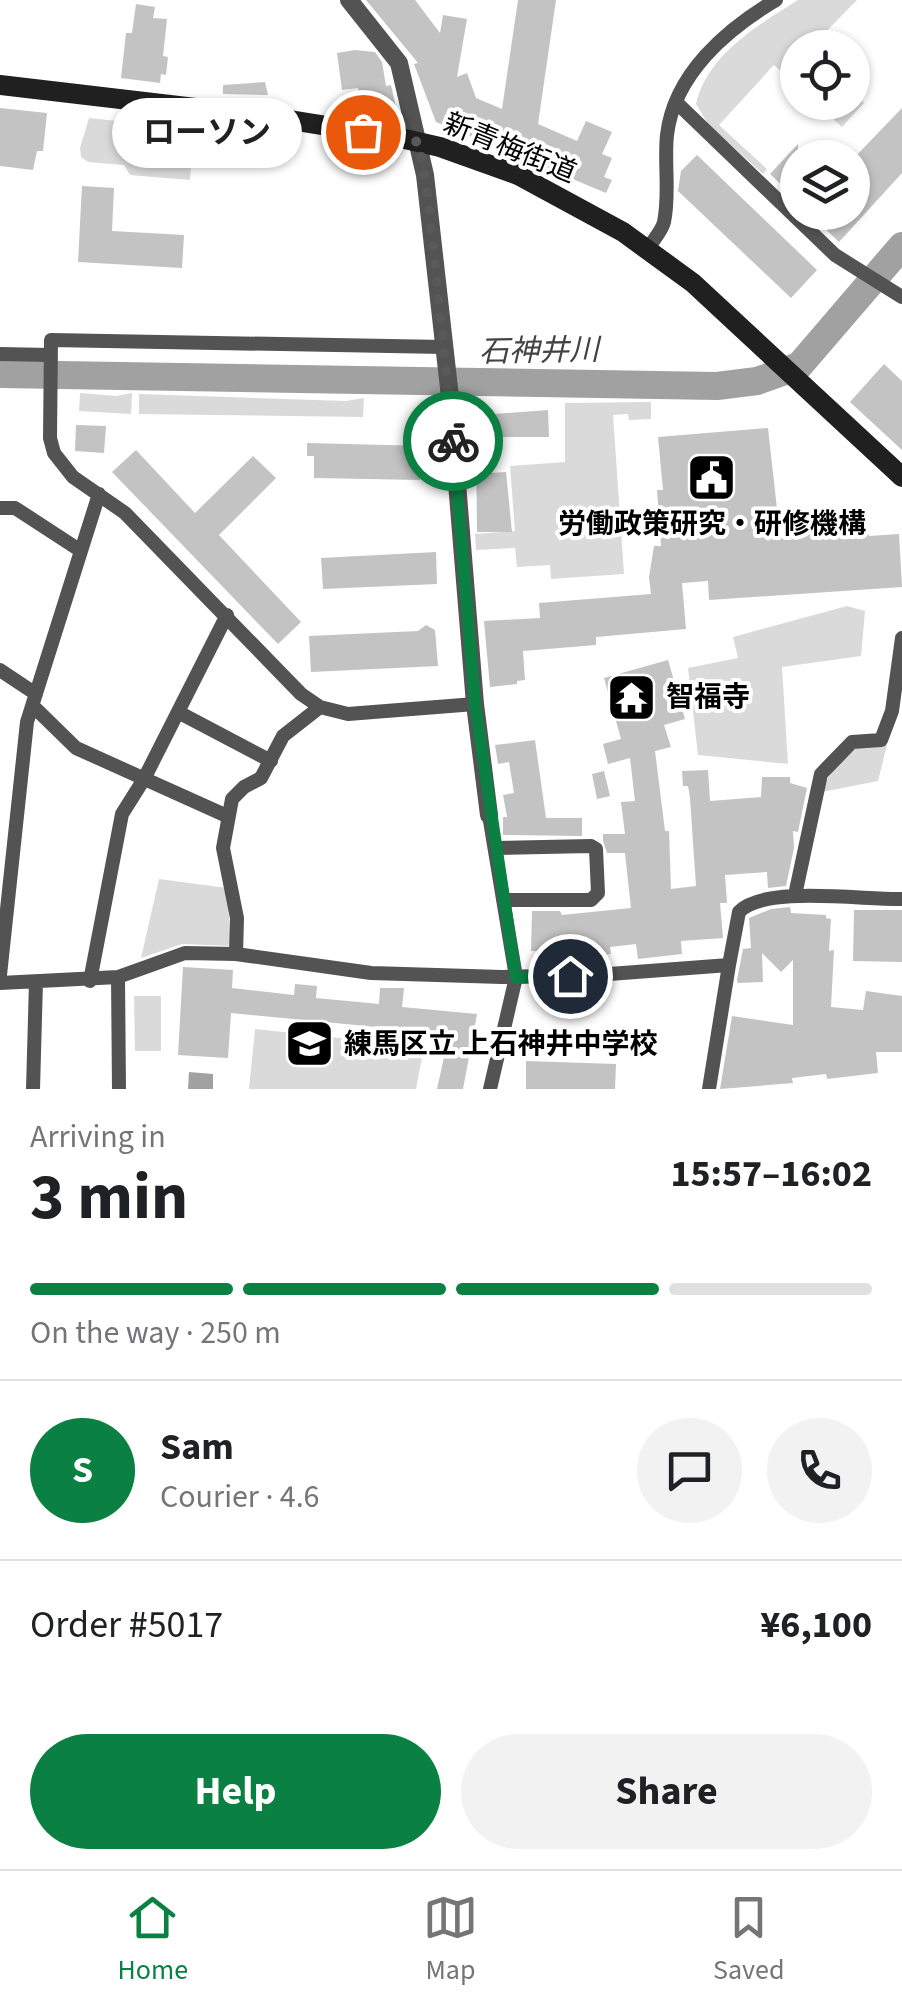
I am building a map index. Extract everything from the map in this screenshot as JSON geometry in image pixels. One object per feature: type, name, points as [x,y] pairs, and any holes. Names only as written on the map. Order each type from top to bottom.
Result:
[{"type":"main road","name":"新青梅街道","points":[[0,85],[265,116],[419,142],[518,175],[574,203],[648,248],[735,321],[902,478]]},
{"type":"street","points":[[349,0],[399,63],[419,142],[428,199],[449,392],[475,704],[516,978],[490,1089]]},
{"type":"street","points":[[648,248],[664,224],[667,136],[677,104],[708,52],[738,22],[776,0]]},
{"type":"street","points":[[677,104],[835,254],[902,298]]},
{"type":"street","points":[[445,357],[51,340],[50,438],[54,453],[73,477],[126,513],[301,694],[320,707],[348,714],[475,704]]},
{"type":"street","points":[[0,354],[50,358]]},
{"type":"street","points":[[0,975],[27,722],[99,494]]},
{"type":"street","points":[[0,508],[15,508],[81,551]]},
{"type":"street","points":[[90,980],[122,814],[144,779],[227,615]]},
{"type":"street","points":[[795,895],[821,774],[852,742],[881,740],[892,711],[902,638]]},
{"type":"street","points":[[0,670],[34,700],[76,748],[227,816]]},
{"type":"street","points":[[236,954],[238,918],[223,848],[232,799],[261,778],[283,736],[320,707]]},
{"type":"street","points":[[178,712],[271,761]]},
{"type":"street","points":[[494,848],[596,849],[598,894],[591,900],[503,900]]},
{"type":"street","points":[[709,1089],[742,907],[763,898],[795,895],[902,899]]},
{"type":"street","points":[[0,983],[118,977],[185,953],[236,954],[371,973],[516,978],[729,965]]},
{"type":"street","points":[[118,977],[119,1089]]},
{"type":"street","points":[[33,1089],[36,982]]},
{"type":"shaded area","points":[[798,0],[857,0],[828,30],[780,30],[780,70],[774,65],[719,125],[767,169],[763,174],[708,124],[696,104],[711,71],[751,31]]},
{"type":"shaded area","points":[[89,118],[194,129],[190,180],[130,175],[124,165],[88,162],[81,157],[80,148]]},
{"type":"shaded area","points":[[80,393],[132,393],[131,414],[79,411]]},
{"type":"shaded area","points":[[139,394],[346,401],[364,398],[363,417],[139,414]]},
{"type":"shaded area","points":[[651,402],[651,419],[629,420],[628,414],[613,415],[624,574],[551,579],[550,565],[517,567],[515,548],[476,550],[475,534],[515,531],[510,466],[565,462],[565,403]]},
{"type":"shaded area","points":[[847,606],[865,611],[861,656],[782,667],[788,764],[698,755],[688,668],[738,658],[733,637]]},
{"type":"shaded area","points":[[856,745],[887,745],[878,781],[822,792],[834,765]]},
{"type":"shaded area","points":[[159,879],[227,888],[231,946],[182,944],[141,958]]},
{"type":"shaded area","points":[[134,996],[161,996],[161,1051],[135,1051]]},
{"type":"shaded area","points":[[255,1029],[424,1047],[416,1089],[249,1089]]},
{"type":"shaded area","points":[[189,1072],[213,1074],[213,1089],[188,1089]]},
{"type":"building","points":[[366,0],[415,0],[440,33],[443,15],[467,19],[457,77],[467,73],[476,98],[502,109],[518,0],[556,0],[538,124],[577,141],[586,121],[612,132],[602,154],[612,158],[604,177],[612,180],[606,193],[436,122],[414,64],[418,63]]},
{"type":"building","points":[[136,4],[155,7],[153,18],[167,19],[163,56],[168,57],[166,75],[161,74],[160,83],[121,78],[126,33],[132,33]]},
{"type":"building","points":[[375,52],[382,62],[386,86],[391,85],[396,107],[364,111],[358,88],[342,90],[337,53]]},
{"type":"building","points":[[265,82],[268,95],[223,94],[223,85]]},
{"type":"building","points":[[0,108],[47,113],[43,151],[37,151],[33,170],[0,166]]},
{"type":"building","points":[[902,108],[902,173],[870,208],[870,141]]},
{"type":"building","points":[[697,155],[817,270],[791,298],[678,191],[681,171]]},
{"type":"building","points":[[780,163],[780,183],[770,174]]},
{"type":"building","points":[[82,186],[114,188],[112,231],[184,235],[182,268],[78,262]]},
{"type":"building","points":[[827,230],[850,230],[839,242]]},
{"type":"building","points":[[884,364],[902,381],[902,450],[850,402]]},
{"type":"building","points":[[493,410],[493,414],[548,410],[549,437],[489,437],[490,473],[506,472],[512,532],[477,532],[476,434],[466,434],[464,411]]},
{"type":"building","points":[[76,425],[106,426],[104,453],[75,451]]},
{"type":"building","points":[[768,428],[780,536],[868,530],[869,536],[899,534],[902,587],[709,600],[708,581],[682,583],[686,629],[596,637],[596,645],[523,651],[525,680],[490,687],[484,621],[540,618],[539,603],[651,594],[649,577],[654,546],[661,546],[657,490],[663,490],[658,437]]},
{"type":"building","points":[[307,443],[427,446],[427,458],[420,458],[420,480],[314,478],[314,456],[307,456]]},
{"type":"building","points":[[136,450],[195,513],[253,456],[276,478],[219,535],[301,622],[278,644],[112,472]]},
{"type":"building","points":[[436,552],[437,584],[323,589],[321,558]]},
{"type":"building","points":[[426,625],[435,630],[438,666],[311,672],[309,636],[418,631]]},
{"type":"building","points":[[668,660],[685,719],[664,725],[671,747],[655,751],[665,831],[669,831],[671,889],[696,886],[690,798],[688,786],[683,786],[682,771],[708,770],[710,801],[761,797],[762,777],[790,777],[790,783],[807,788],[798,832],[793,831],[794,848],[786,886],[768,888],[767,872],[725,875],[727,903],[720,903],[723,938],[681,941],[682,954],[638,959],[636,944],[610,947],[611,954],[562,960],[561,952],[531,951],[532,911],[560,911],[562,915],[631,908],[625,853],[607,853],[603,841],[603,834],[625,834],[621,802],[635,801],[630,758],[608,764],[603,744],[621,739],[604,678]]},
{"type":"building","points":[[535,740],[546,818],[582,818],[582,836],[503,835],[503,817],[507,817],[503,795],[514,793],[509,762],[498,764],[495,745]]},
{"type":"building","points":[[604,771],[610,796],[597,799],[592,774]]},
{"type":"building","points":[[790,907],[791,913],[826,915],[831,919],[831,1007],[863,1010],[866,991],[902,996],[902,1052],[876,1052],[878,1073],[827,1079],[826,1074],[792,1078],[793,1083],[720,1089],[732,1016],[793,1025],[793,960],[781,972],[762,953],[763,982],[737,980],[743,949],[751,948],[749,918]]},
{"type":"building","points":[[854,910],[902,910],[902,962],[853,961]]},
{"type":"building","points":[[183,967],[233,970],[232,988],[294,995],[295,984],[317,986],[316,998],[379,1004],[380,988],[404,988],[402,1007],[477,1014],[463,1089],[437,1089],[449,1034],[231,1013],[228,1058],[178,1055]]},
{"type":"building","points":[[526,1061],[616,1064],[615,1089],[526,1089]]},
{"type":"waterway","name":"石神井川","points":[[0,374],[717,386],[757,381],[799,366],[902,246]]},
{"type":"way so far","points":[[363,132],[419,142],[453,441]]},
{"type":"place","name":"ローソン","points":[[363,132]]},
{"type":"place","name":"労働政策研究・研修機構","points":[[712,477]]},
{"type":"place","name":"智福寺","points":[[631,697]]},
{"type":"place","name":"練馬区立 上石神井中学校","points":[[309,1044]]},
{"type":"route","points":[[453,441],[475,704],[516,978],[570,976]]}]
